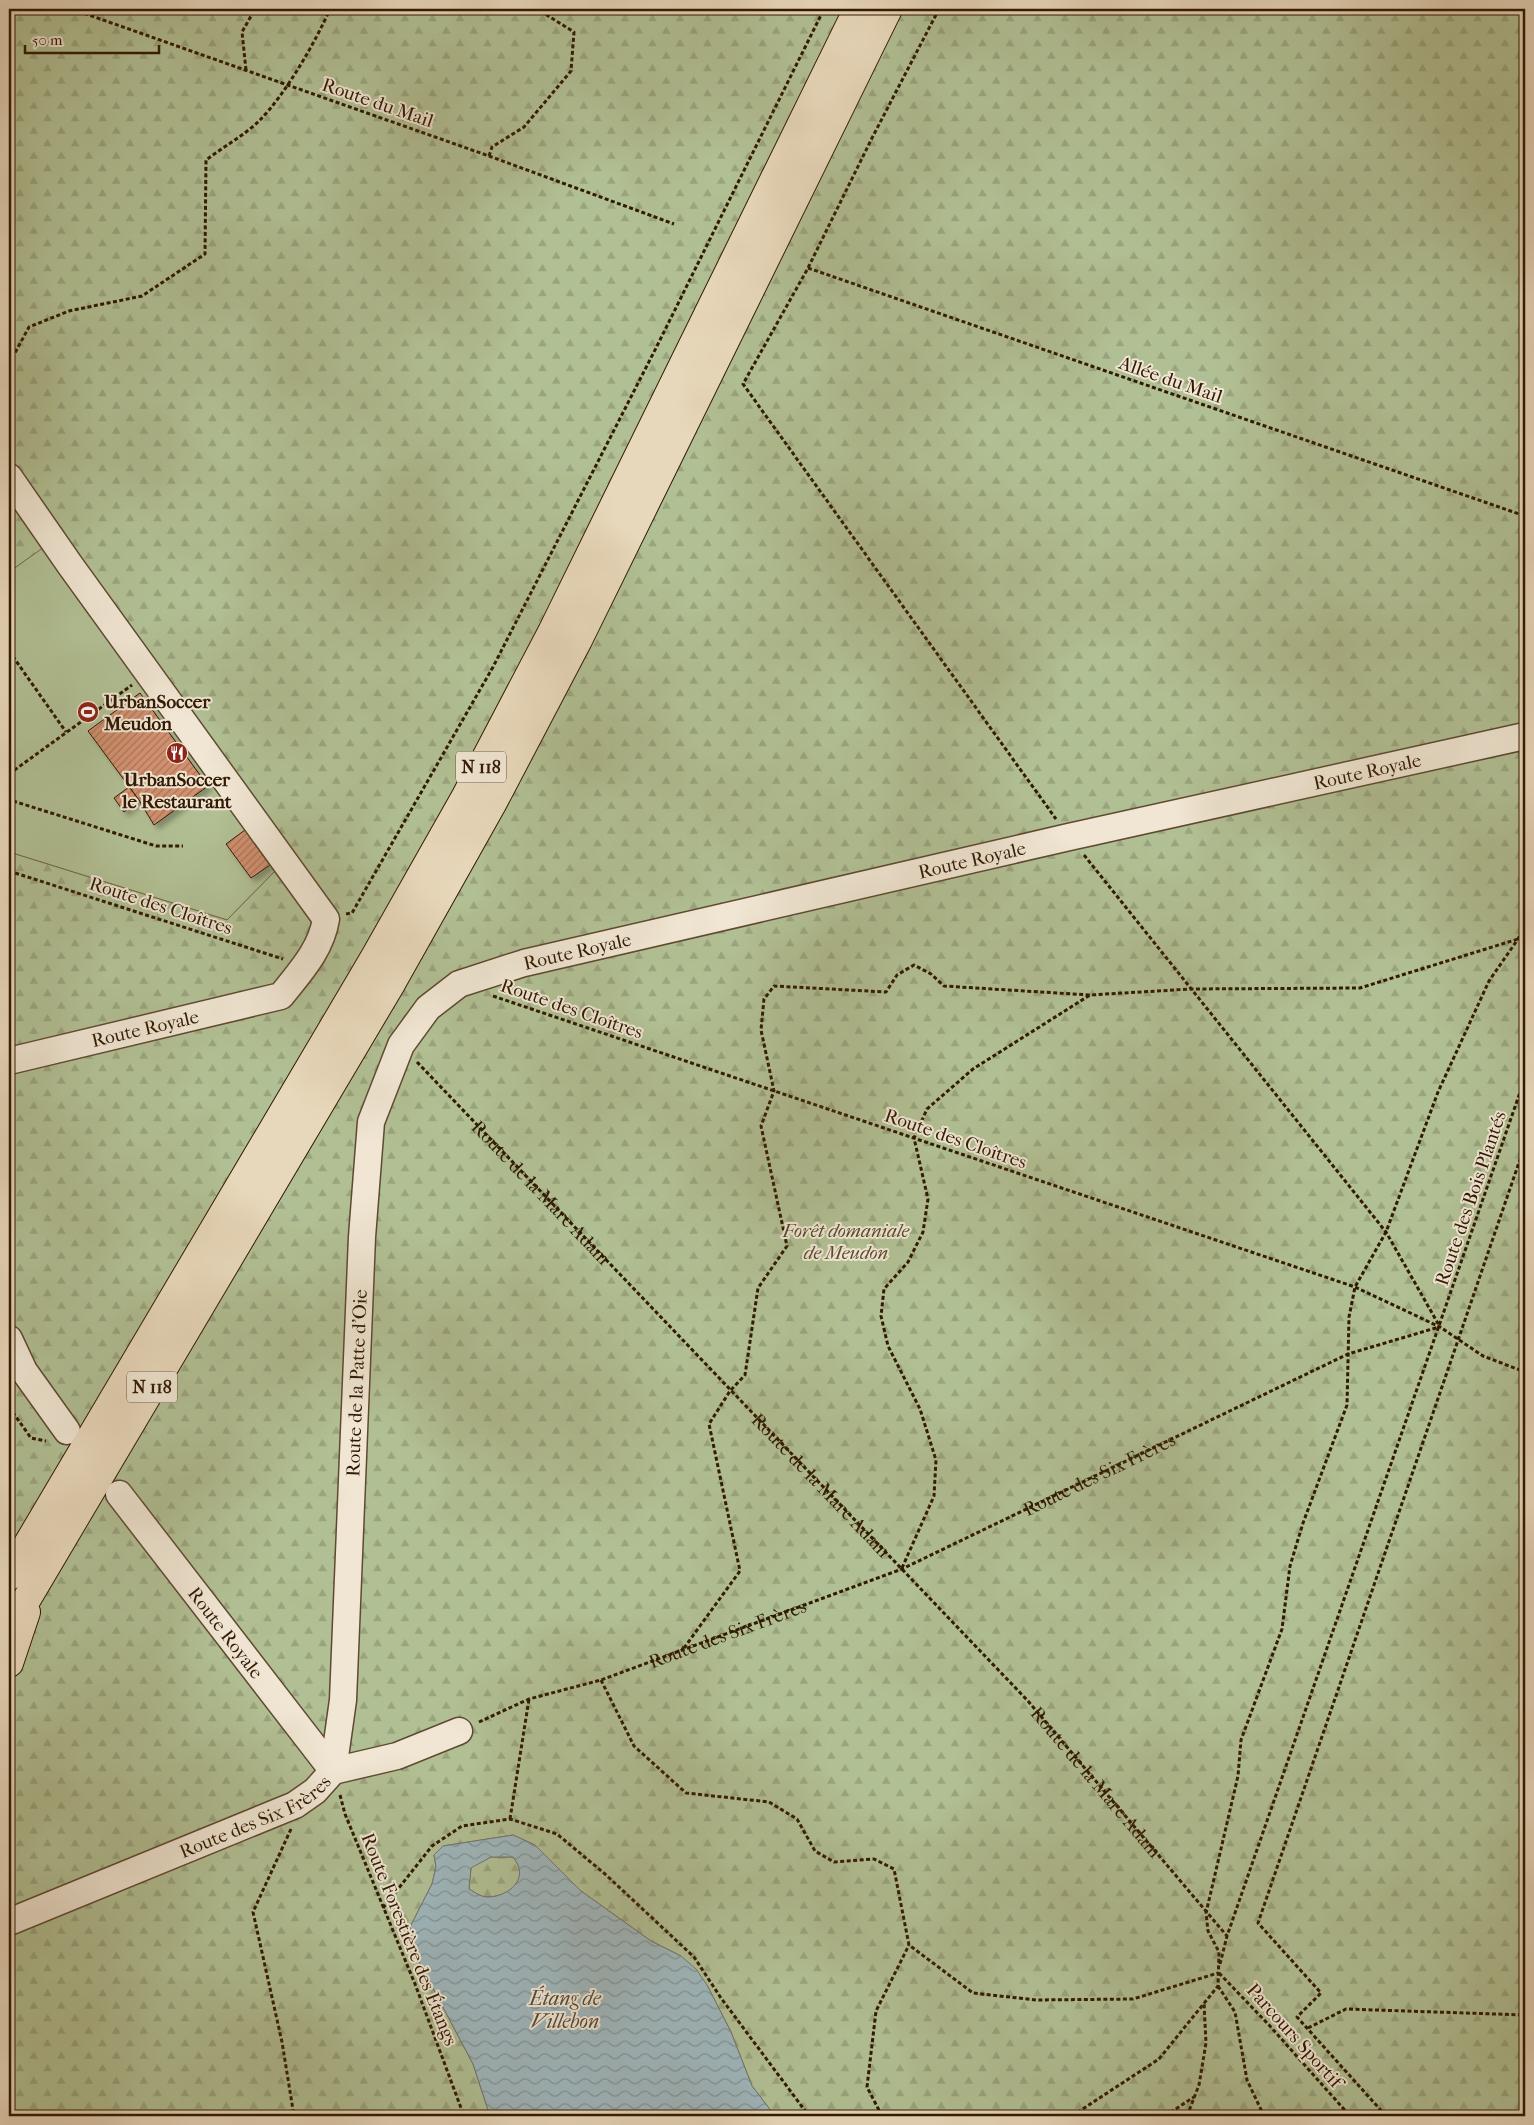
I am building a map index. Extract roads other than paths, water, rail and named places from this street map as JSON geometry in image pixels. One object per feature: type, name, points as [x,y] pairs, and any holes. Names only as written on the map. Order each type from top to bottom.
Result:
[{"type":"highway","name":"N 118","points":[[9,1576],[375,957],[465,798],[552,632],[858,9]]},
{"type":"highway","name":"N 118","points":[[9,1630],[386,990],[492,804],[578,640],[888,9]]},
{"type":"highway","points":[[9,1663],[34,1587]]},
{"type":"street","name":"Route Royale","points":[[9,477],[326,919],[323,936],[305,967],[281,996],[9,1061]]},
{"type":"street","name":"Route Royale","points":[[428,1008],[459,984],[524,963],[1525,736]]},
{"type":"street","name":"Route de la Patte d'Oie","points":[[333,1772],[344,1700],[362,1237],[370,1122],[402,1045],[428,1008]]},
{"type":"street","points":[[9,1340],[24,1371],[66,1431]]},
{"type":"street","name":"Route Royale","points":[[119,1494],[333,1772]]},
{"type":"street","name":"Route des Six Frères","points":[[9,1922],[295,1805],[315,1791],[333,1772],[397,1756],[459,1731]]},
{"type":"water","name":"Étang de Villebon","points":[[513,1835],[535,1845],[581,1891],[651,1941],[681,1956],[696,1969],[707,1985],[731,2032],[752,2086],[775,2116],[490,2116],[473,2064],[417,1958],[410,1927],[432,1884],[436,1867],[434,1855],[443,1846]],"holes":[[[491,1857],[513,1857],[520,1872],[515,1885],[510,1890],[503,1894],[487,1897],[469,1889],[471,1868]]]},
{"type":"place","name":"UrbanSoccer Meudon","points":[[88,712]]},
{"type":"place","name":"UrbanSoccer le Restaurant","points":[[177,753]]},
{"type":"park label","name":"Forêt domaniale de Meudon","points":[[846,1241]]}]
